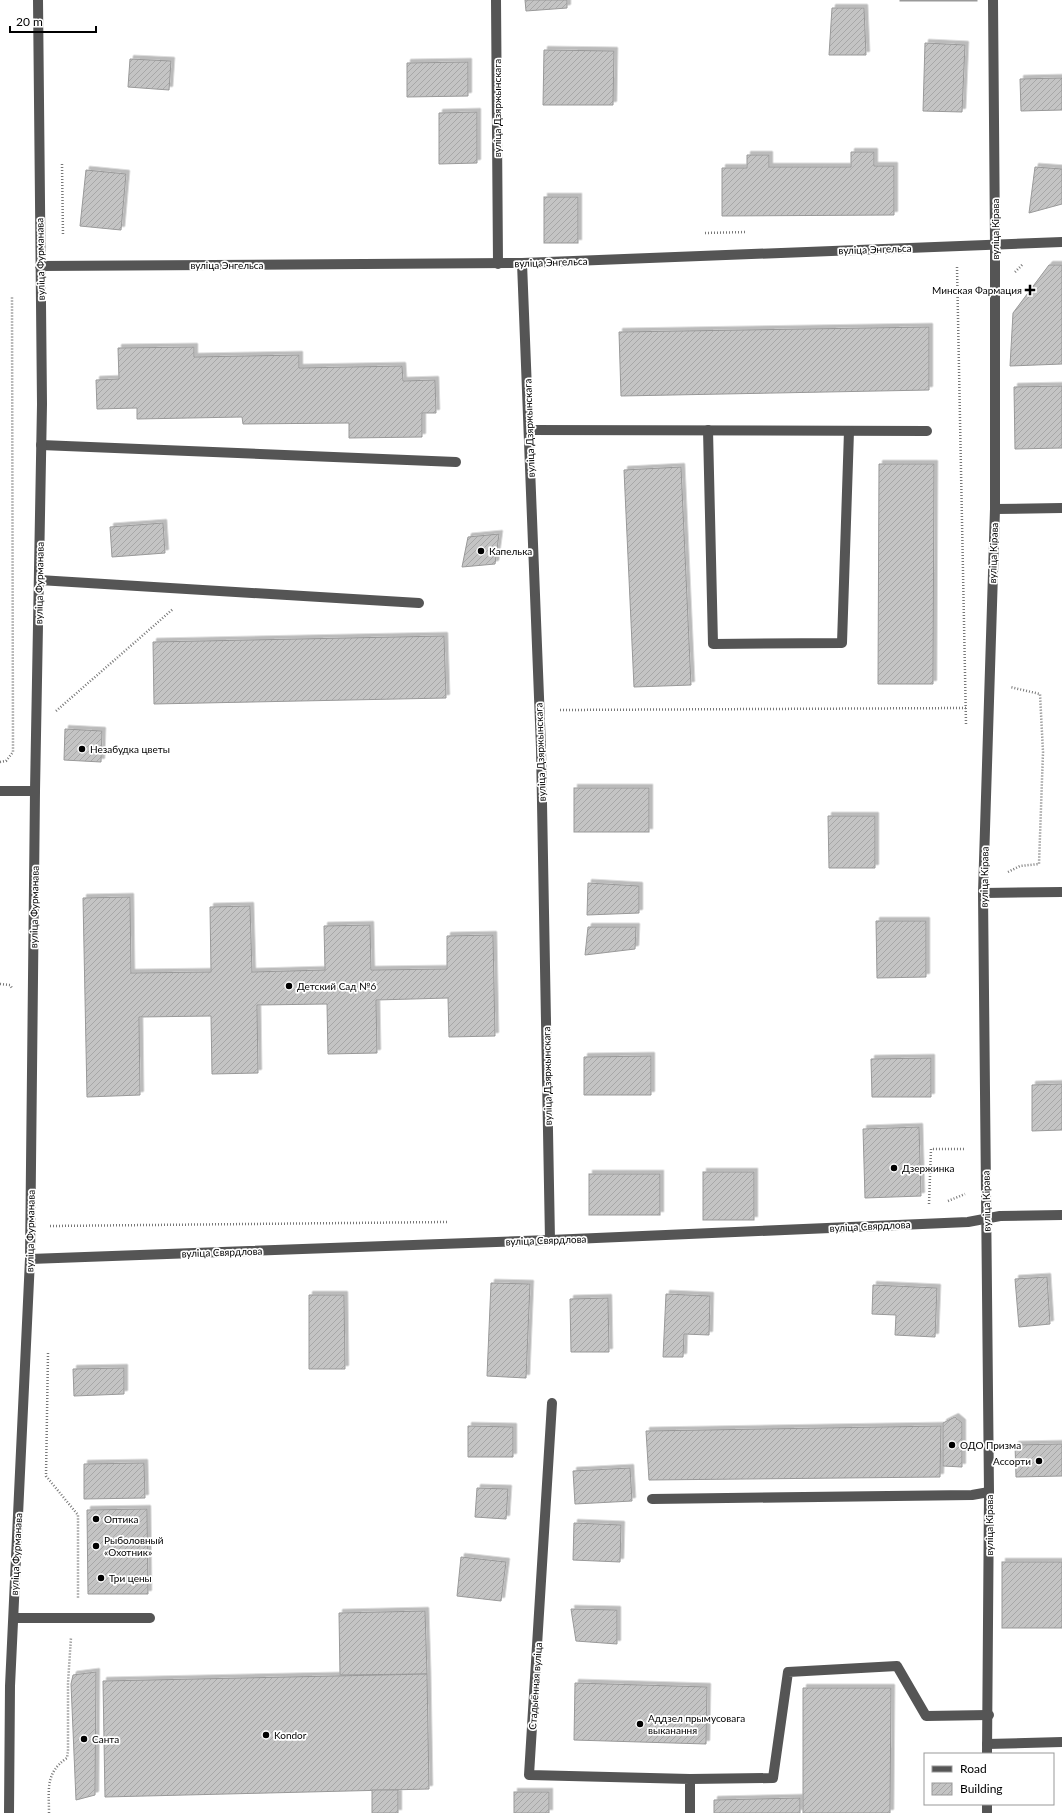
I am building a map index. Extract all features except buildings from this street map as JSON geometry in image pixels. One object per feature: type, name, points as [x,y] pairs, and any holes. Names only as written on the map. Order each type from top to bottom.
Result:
[{"type":"street","name":"вуліца Фурманава","points":[[9,1813],[10,1686],[30,1259],[35,791],[41,445],[38,0]]},
{"type":"street","name":"вуліца Дзяржынскага","points":[[496,0],[498,264]]},
{"type":"street","name":"вуліца Кірава","points":[[987,1749],[989,1715],[989,1492],[983,893],[995,509],[993,0]]},
{"type":"street","name":"вуліца Энгельса","points":[[40,266],[498,264],[1062,242]]},
{"type":"street","name":"вуліца Дзяржынскага","points":[[522,263],[539,710],[550,1240]]},
{"type":"street","points":[[529,430],[927,431]]},
{"type":"street","points":[[708,430],[712,644],[842,643],[848,431]]},
{"type":"street","points":[[41,445],[456,462]]},
{"type":"street","points":[[995,509],[1062,508]]},
{"type":"street","points":[[39,580],[419,603]]},
{"type":"street","points":[[0,791],[35,791]]},
{"type":"street","points":[[983,893],[1062,892]]},
{"type":"street","name":"вуліца Свярдлова","points":[[30,1259],[550,1240],[968,1222],[986,1217],[1062,1215]]},
{"type":"street","name":"Стадыённая вуліца","points":[[552,1403],[529,1775],[690,1779]]},
{"type":"street","points":[[652,1499],[972,1495],[989,1492]]},
{"type":"street","points":[[14,1618],[150,1618]]},
{"type":"street","points":[[690,1813],[690,1779],[773,1778],[788,1672],[897,1666],[926,1716],[989,1715]]},
{"type":"street","points":[[0,1686],[10,1686]]},
{"type":"street","points":[[987,1749],[1062,1742]]},
{"type":"path","points":[[956,246],[966,732]]},
{"type":"path","points":[[0,762],[6,761],[13,752],[12,296]]},
{"type":"path","points":[[56,712],[195,589]]},
{"type":"path","points":[[539,710],[966,708]]},
{"type":"path","points":[[929,1209],[931,1149],[971,1149]]},
{"type":"path","points":[[942,1204],[969,1193]]},
{"type":"path","points":[[50,1218],[50,1258]]},
{"type":"path","points":[[50,1226],[451,1222]]},
{"type":"path","points":[[48,1351],[46,1476],[78,1515],[79,1521],[78,1598],[69,1649],[68,1751],[67,1758],[59,1763],[49,1780],[49,1813]]},
{"type":"place","name":"Минская Фармация","points":[[1030,290]]},
{"type":"place","name":"Капелька","points":[[481,551]]},
{"type":"place","name":"Незабудка цветы","points":[[82,749]]},
{"type":"place","name":"Детский Сад №6","points":[[289,986]]},
{"type":"place","name":"Дзержинка","points":[[894,1168]]},
{"type":"place","name":"ОДО Призма","points":[[952,1445]]},
{"type":"place","name":"Ассорти","points":[[1039,1461]]},
{"type":"place","name":"Оптика","points":[[96,1519]]},
{"type":"place","name":"Рыболовный «Охотник»","points":[[96,1546]]},
{"type":"place","name":"Три цены","points":[[101,1578]]},
{"type":"place","name":"Аддзел прымусовага выканання","points":[[640,1724]]},
{"type":"place","name":"Kondor","points":[[266,1735]]},
{"type":"place","name":"Санта","points":[[84,1739]]}]
